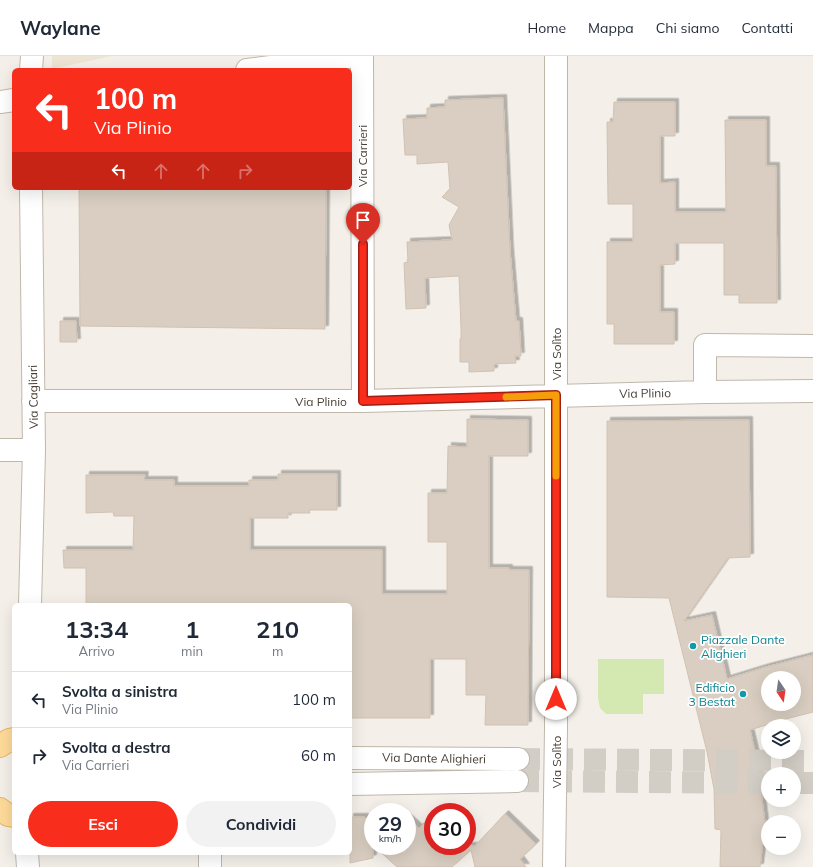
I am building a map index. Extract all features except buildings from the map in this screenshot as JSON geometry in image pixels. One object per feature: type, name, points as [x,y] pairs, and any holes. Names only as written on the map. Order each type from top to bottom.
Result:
[{"type":"main road","points":[[0,746],[12,739]]},
{"type":"main road","points":[[0,810],[12,816]]},
{"type":"street","points":[[31,68],[32,56]]},
{"type":"street","points":[[262,68],[355,56]]},
{"type":"street","name":"Via Carrieri","points":[[362,56],[363,401]]},
{"type":"street","name":"Via Solìto","points":[[554,867],[556,728],[556,56]]},
{"type":"street","points":[[0,102],[12,100]]},
{"type":"street","name":"Via Cagliari","points":[[30,603],[34,450],[31,190]]},
{"type":"street","points":[[705,392],[705,345],[813,346]]},
{"type":"street","name":"Via Plinio","points":[[34,400],[363,401],[556,395],[813,391]]},
{"type":"street","points":[[0,450],[34,450]]},
{"type":"street","name":"Via Dante Alighieri","points":[[352,758],[518,759]]},
{"type":"street","name":"Via Dante Alighieri","points":[[352,784],[517,781]]},
{"type":"street","points":[[27,855],[28,867]]},
{"type":"street","points":[[210,855],[210,867]]},
{"type":"shaded area","points":[[52,56],[112,56],[57,68],[52,68]]},
{"type":"green space","points":[[598,659],[664,659],[664,694],[643,694],[643,714],[606,714],[600,708],[598,698]]},
{"type":"tunnel","points":[[518,759],[813,761]]},
{"type":"tunnel","points":[[517,781],[761,783]]},
{"type":"tunnel","points":[[801,783],[813,783]]},
{"type":"slow traffic","points":[[506,397],[556,395],[556,476]]},
{"type":"place","name":"Piazzale Dante Alighieri","points":[[693,646]]},
{"type":"place","name":"Edificio 3 Bestat","points":[[743,694]]},
{"type":"route","points":[[363,244],[363,401],[556,395],[556,699]]}]
